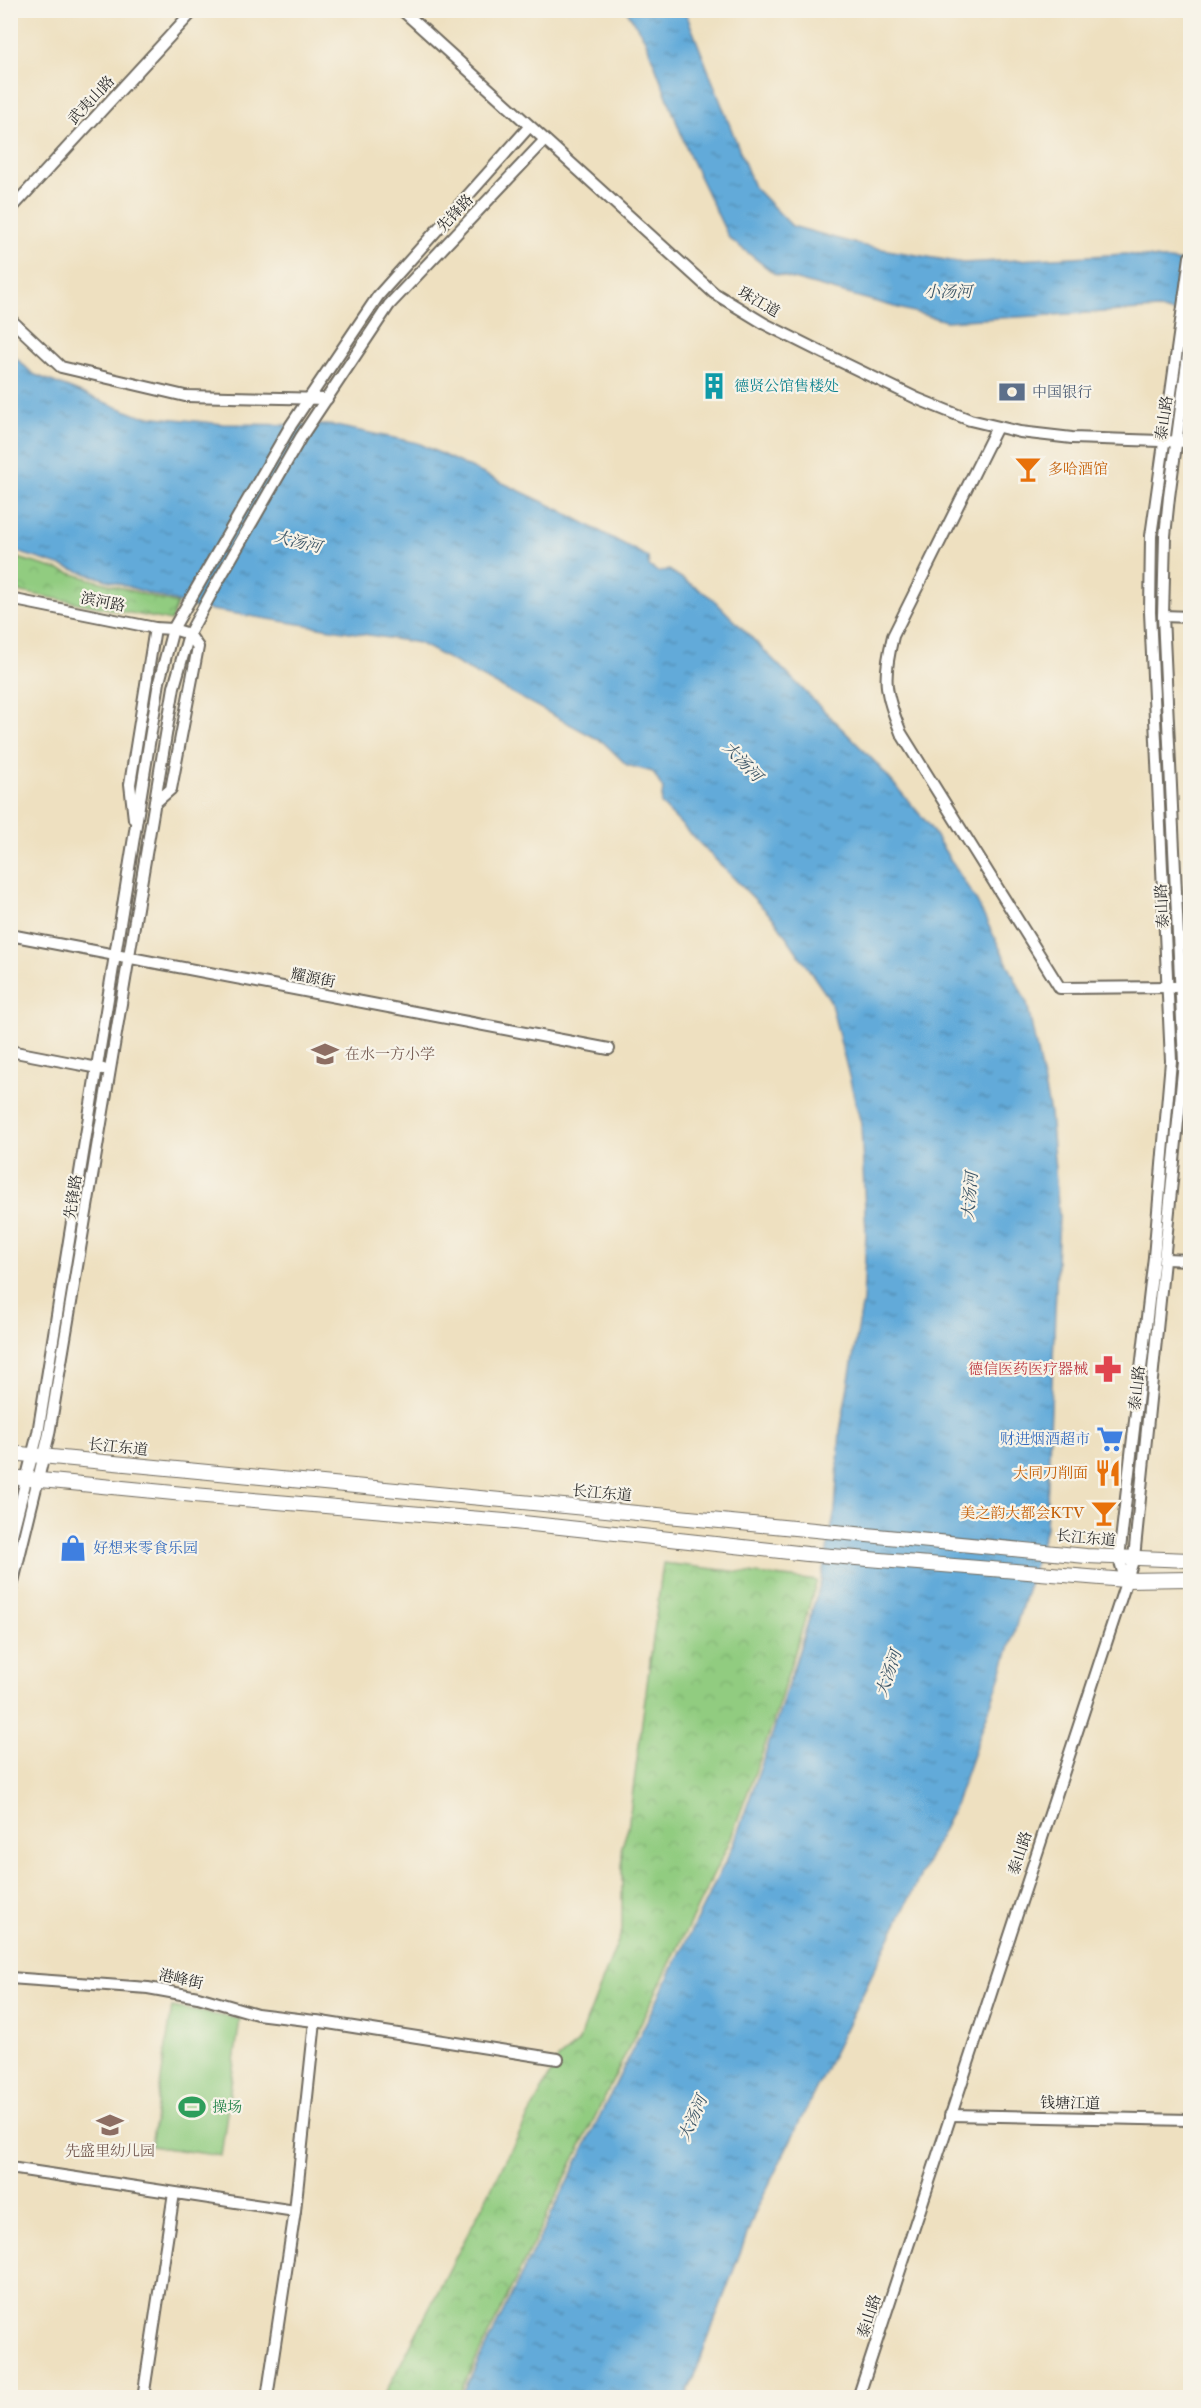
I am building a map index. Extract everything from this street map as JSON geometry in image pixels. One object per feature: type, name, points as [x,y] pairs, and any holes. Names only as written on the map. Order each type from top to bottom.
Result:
[{"type":"main road","name":"长江东道","points":[[10,1453],[1051,1552],[1119,1558],[1191,1560]]},
{"type":"main road","points":[[10,1477],[194,1496],[505,1521],[807,1554],[1125,1580],[1191,1579]]},
{"type":"street","name":"武夷山路","points":[[10,210],[194,10]]},
{"type":"street","name":"珠江道","points":[[402,10],[543,141],[714,293],[738,309],[918,399],[970,420],[998,427],[1072,438],[1191,442]]},
{"type":"street","points":[[10,1594],[39,1456],[38,1433],[114,955],[159,682],[173,629],[291,425],[378,296],[529,127]]},
{"type":"street","name":"先锋路","points":[[39,1456],[109,1070],[174,687],[189,634],[301,436],[389,305],[543,141]]},
{"type":"street","points":[[1125,1580],[1119,1558],[1154,1257],[1171,1061],[1150,612],[1151,536],[1191,257]]},
{"type":"street","points":[[10,319],[61,367],[185,396],[327,399]]},
{"type":"street","name":"泰山路","points":[[858,2397],[1134,1558],[1166,1259],[1184,1062],[1163,616],[1165,536],[1191,340]]},
{"type":"street","points":[[998,427],[893,636],[885,667],[887,697],[901,733],[1060,988],[1181,987]]},
{"type":"street","name":"滨河路","points":[[10,599],[155,628],[173,629],[189,634]]},
{"type":"street","points":[[1163,616],[1191,616]]},
{"type":"street","points":[[136,831],[130,784],[155,628]]},
{"type":"street","points":[[155,803],[171,789],[198,647],[189,634]]},
{"type":"street","name":"耀源街","points":[[10,935],[609,1049]]},
{"type":"street","points":[[10,1051],[109,1070]]},
{"type":"street","points":[[1166,1259],[1191,1260]]},
{"type":"street","points":[[10,1543],[33,1479]]},
{"type":"street","name":"港峰街","points":[[10,1978],[148,1988],[198,1997],[257,2014],[558,2059]]},
{"type":"street","points":[[267,2397],[294,2211],[315,2021]]},
{"type":"street","name":"钱塘江道","points":[[950,2115],[1191,2120]]},
{"type":"street","points":[[10,2168],[294,2211]]},
{"type":"street","points":[[143,2397],[174,2193]]},
{"type":"green space","points":[[11,556],[177,604],[171,621],[11,590]]},
{"type":"green space","points":[[663,1563],[817,1581],[770,1732],[729,1843],[458,2397],[383,2398],[558,2059],[578,2043],[622,1931],[622,1846],[628,1828]]},
{"type":"green space","name":"操场","points":[[172,2007],[240,2019],[221,2156],[151,2146]]},
{"type":"water","name":"小汤河","points":[[627,11],[685,11],[754,187],[792,226],[864,246],[963,263],[1126,254],[1190,263],[1190,317],[1159,309],[946,321],[775,274],[729,238],[690,157],[645,39]]},
{"type":"water","name":"大汤河","points":[[10,352],[33,374],[137,415],[223,424],[331,425],[418,443],[558,509],[648,557],[649,566],[658,572],[669,570],[712,598],[877,764],[928,824],[977,902],[1027,1003],[1050,1113],[1059,1215],[1046,1528],[999,1681],[956,1803],[755,2213],[686,2397],[461,2397],[733,1846],[773,1732],[820,1585],[835,1511],[840,1431],[863,1301],[866,1233],[861,1124],[830,1000],[775,920],[661,804],[663,789],[653,772],[627,765],[603,742],[419,643],[193,607],[11,550]]},
{"type":"place","name":"德贤公馆售楼处","points":[[714,386]]},
{"type":"place","name":"中国银行","points":[[1012,392]]},
{"type":"place","name":"多哈酒馆","points":[[1028,469]]},
{"type":"place","name":"在水一方小学","points":[[325,1054]]},
{"type":"place","name":"德信医药医疗器械","points":[[1108,1369]]},
{"type":"place","name":"财进烟酒超市","points":[[1110,1439]]},
{"type":"place","name":"大同刀削面","points":[[1108,1473]]},
{"type":"place","name":"美之韵大都会KTV","points":[[1104,1513]]},
{"type":"place","name":"好想来零食乐园","points":[[73,1548]]},
{"type":"place","name":"操场","points":[[192,2107]]},
{"type":"place","name":"先盛里幼儿园","points":[[110,2125]]}]
